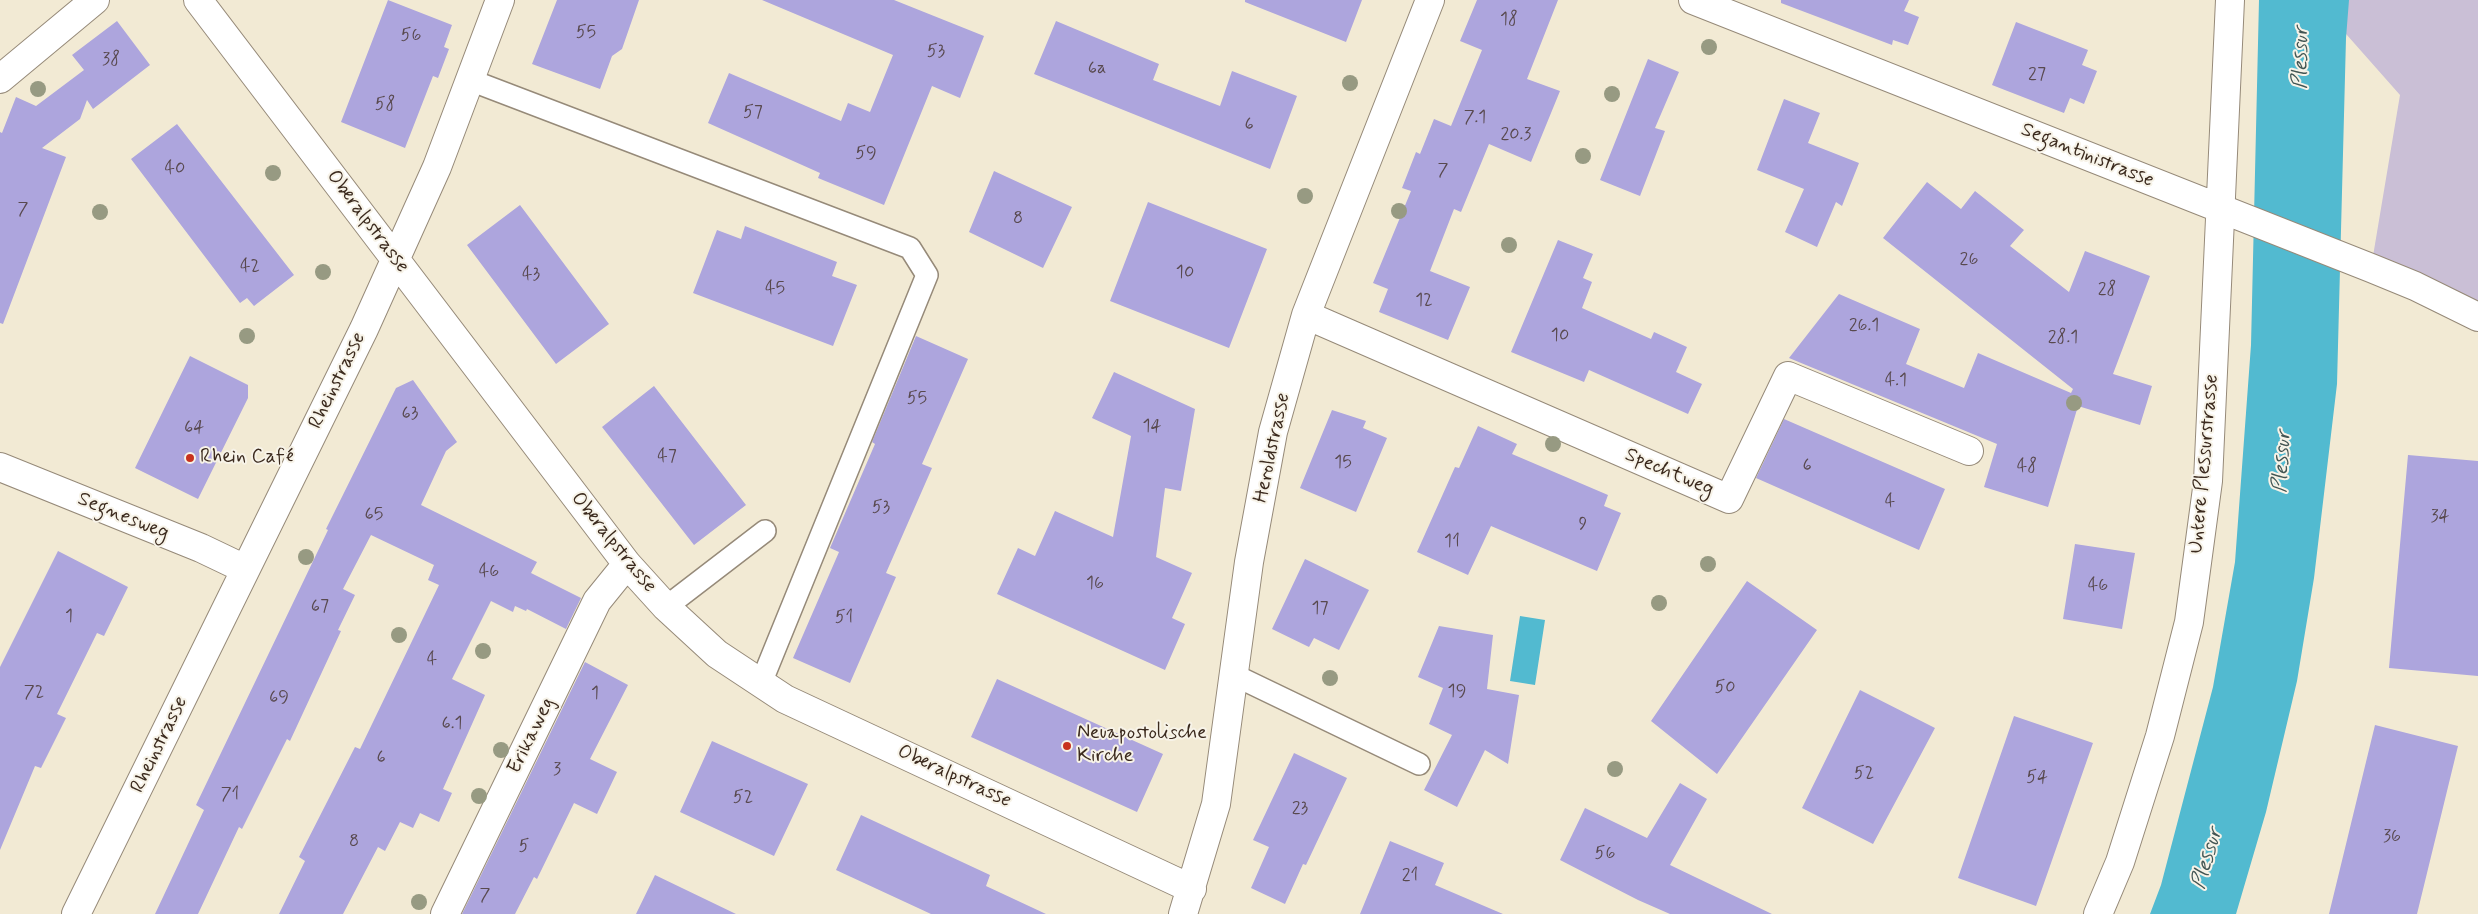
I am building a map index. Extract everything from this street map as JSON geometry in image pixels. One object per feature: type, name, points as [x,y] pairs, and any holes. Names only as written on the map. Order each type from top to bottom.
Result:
[{"type":"street","points":[[0,79],[95,0]]},
{"type":"street","name":"Oberalpstrasse","points":[[198,0],[627,564],[666,607],[716,654],[785,699],[1192,889]]},
{"type":"street","name":"Rheinstrasse","points":[[76,914],[364,329],[437,167],[500,0]]},
{"type":"street","name":"Heroldstrasse","points":[[1183,914],[1216,804],[1249,562],[1274,432],[1306,316],[1430,0]]},
{"type":"street","name":"Segantinistrasse","points":[[1693,0],[2371,268],[2415,286],[2478,317]]},
{"type":"street","name":"Untere Plessurstrasse","points":[[2098,914],[2120,862],[2160,736],[2190,622],[2208,481],[2231,212],[2230,0]]},
{"type":"street","name":"Spechtweg","points":[[1306,316],[1729,498],[1788,376],[1969,450]]},
{"type":"street","name":"Segnesweg","points":[[0,467],[201,548],[245,569]]},
{"type":"street","name":"Erikaweg","points":[[445,914],[597,601],[627,564]]},
{"type":"lane","points":[[470,80],[910,248],[927,275],[761,683]]},
{"type":"lane","points":[[666,607],[765,531]]},
{"type":"lane","points":[[1234,675],[1419,764]]},
{"type":"shaded area","points":[[2316,0],[2478,0],[2478,317],[2371,268],[2400,95]]},
{"type":"water","name":"Plessur","points":[[2259,0],[2349,0],[2346,38],[2337,384],[2314,578],[2297,681],[2266,812],[2236,914],[2150,914],[2161,885],[2213,687],[2235,562],[2251,345]]},
{"type":"water","points":[[1520,616],[1545,620],[1535,685],[1510,681]]},
{"type":"building","points":[[388,0],[452,25],[444,47],[449,49],[438,78],[433,76],[405,148],[341,122]]},
{"type":"building","points":[[557,0],[639,0],[622,49],[612,56],[600,89],[532,64]]},
{"type":"building","points":[[762,0],[894,0],[984,36],[960,98],[932,86],[884,205],[818,178],[820,173],[708,123],[729,73],[841,121],[848,103],[870,112],[893,55]]},
{"type":"building","points":[[1245,0],[1362,0],[1346,42],[1245,2]]},
{"type":"building","points":[[1477,0],[1558,0],[1527,79],[1560,91],[1531,162],[1489,144],[1461,212],[1454,209],[1430,271],[1470,287],[1448,340],[1379,312],[1388,289],[1373,283],[1411,191],[1402,188],[1416,152],[1420,154],[1434,119],[1451,126],[1482,50],[1460,41]]},
{"type":"building","points":[[1781,0],[1909,0],[1904,11],[1919,17],[1908,45],[1893,40],[1892,45],[1781,3]]},
{"type":"building","points":[[117,21],[150,65],[93,109],[87,100],[80,119],[42,148],[66,157],[3,324],[0,323],[0,132],[2,133],[16,97],[36,106],[84,70],[72,55]]},
{"type":"building","points":[[1056,21],[1159,64],[1153,80],[1220,106],[1232,71],[1297,96],[1270,169],[1034,74]]},
{"type":"building","points":[[2016,22],[2088,50],[2082,65],[2097,71],[2084,104],[2070,98],[2064,113],[1992,85]]},
{"type":"building","points":[[1648,59],[1679,72],[1655,128],[1665,131],[1640,196],[1600,180]]},
{"type":"building","points":[[1784,99],[1820,113],[1808,143],[1859,163],[1842,206],[1836,202],[1817,247],[1785,232],[1804,189],[1757,170]]},
{"type":"building","points":[[177,124],[294,275],[254,306],[247,298],[240,303],[131,159]]},
{"type":"building","points":[[994,171],[1072,207],[1043,268],[969,232]]},
{"type":"building","points":[[1927,182],[1961,209],[1975,191],[2024,230],[2010,246],[2069,292],[2085,251],[2150,276],[2113,374],[2152,386],[2140,425],[2078,406],[2048,507],[1984,487],[1997,444],[1789,358],[1839,294],[1920,329],[1906,364],[1964,388],[1978,353],[2071,393],[2073,389],[1883,238]]},
{"type":"building","points":[[1148,202],[1267,249],[1229,348],[1110,301]]},
{"type":"building","points":[[520,205],[609,324],[556,364],[467,245]]},
{"type":"building","points":[[745,226],[837,262],[832,276],[857,285],[833,346],[693,293],[717,230],[741,239]]},
{"type":"building","points":[[1558,240],[1593,254],[1583,278],[1592,282],[1582,308],[1651,339],[1654,332],[1687,347],[1676,372],[1702,384],[1688,414],[1589,370],[1584,382],[1511,352]]},
{"type":"building","points":[[916,336],[968,359],[922,464],[932,468],[886,573],[896,577],[850,683],[793,658],[839,552],[830,548],[875,444],[872,442]]},
{"type":"building","points":[[190,356],[248,385],[248,398],[198,499],[135,468]]},
{"type":"building","points":[[1114,372],[1195,409],[1181,491],[1165,488],[1156,557],[1192,573],[1172,618],[1185,624],[1165,670],[997,594],[1018,548],[1035,556],[1055,511],[1113,537],[1131,436],[1092,418]]},
{"type":"building","points":[[413,380],[457,442],[446,451],[421,505],[537,562],[531,573],[581,598],[566,629],[527,609],[526,611],[515,606],[513,612],[491,601],[452,679],[485,695],[443,789],[452,793],[439,822],[420,813],[413,828],[400,822],[385,851],[378,847],[343,914],[279,914],[305,861],[299,857],[355,747],[360,749],[439,585],[428,580],[434,565],[371,535],[343,589],[355,595],[338,630],[341,631],[290,741],[287,739],[242,829],[239,827],[198,914],[155,914],[204,810],[196,805],[328,530],[326,529],[396,388]]},
{"type":"building","points":[[654,386],[746,505],[694,545],[602,427]]},
{"type":"building","points":[[1332,410],[1366,421],[1363,428],[1387,438],[1356,512],[1300,488]]},
{"type":"building","points":[[1784,419],[1945,489],[1919,550],[1756,478]]},
{"type":"building","points":[[1478,426],[1517,444],[1512,454],[1608,495],[1604,506],[1621,513],[1597,571],[1491,526],[1468,575],[1417,552],[1455,467],[1459,468]]},
{"type":"building","points":[[2408,455],[2478,461],[2478,676],[2389,668]]},
{"type":"building","points":[[2075,544],[2135,553],[2122,629],[2063,619]]},
{"type":"building","points":[[58,551],[128,587],[104,636],[97,633],[57,714],[66,718],[41,768],[35,766],[0,850],[0,667]]},
{"type":"building","points":[[1305,559],[1369,590],[1339,650],[1314,638],[1309,647],[1272,629]]},
{"type":"building","points":[[1747,581],[1817,630],[1717,774],[1651,721]]},
{"type":"building","points":[[1439,626],[1493,635],[1487,689],[1519,695],[1508,764],[1485,750],[1457,807],[1424,790],[1452,735],[1429,724],[1443,688],[1418,677]]},
{"type":"building","points":[[585,662],[628,685],[590,759],[617,772],[597,814],[574,803],[537,879],[534,877],[515,914],[462,914]]},
{"type":"building","name":"Neuapostolische Kirche","points":[[997,679],[1163,754],[1137,812],[971,737]]},
{"type":"building","points":[[1860,690],[1935,728],[1873,844],[1802,808]]},
{"type":"building","points":[[2014,716],[2093,743],[2036,906],[1958,878]]},
{"type":"building","points":[[2375,725],[2458,746],[2417,914],[2329,914]]},
{"type":"building","points":[[712,741],[808,784],[774,856],[680,812]]},
{"type":"building","points":[[1294,753],[1347,778],[1306,865],[1303,864],[1285,904],[1251,888],[1269,847],[1253,840]]},
{"type":"building","points":[[1680,783],[1707,799],[1670,865],[1772,914],[1670,914],[1638,900],[1560,860],[1585,808],[1647,838]]},
{"type":"building","points":[[861,815],[990,875],[986,886],[1046,914],[931,914],[836,870]]},
{"type":"building","points":[[1390,841],[1444,863],[1435,885],[1503,914],[1360,914]]},
{"type":"building","points":[[655,875],[736,914],[636,914]]},
{"type":"place","name":"Rhein Café","points":[[190,458]]},
{"type":"place","name":"Neuapostolische Kirche","points":[[1067,746]]}]
